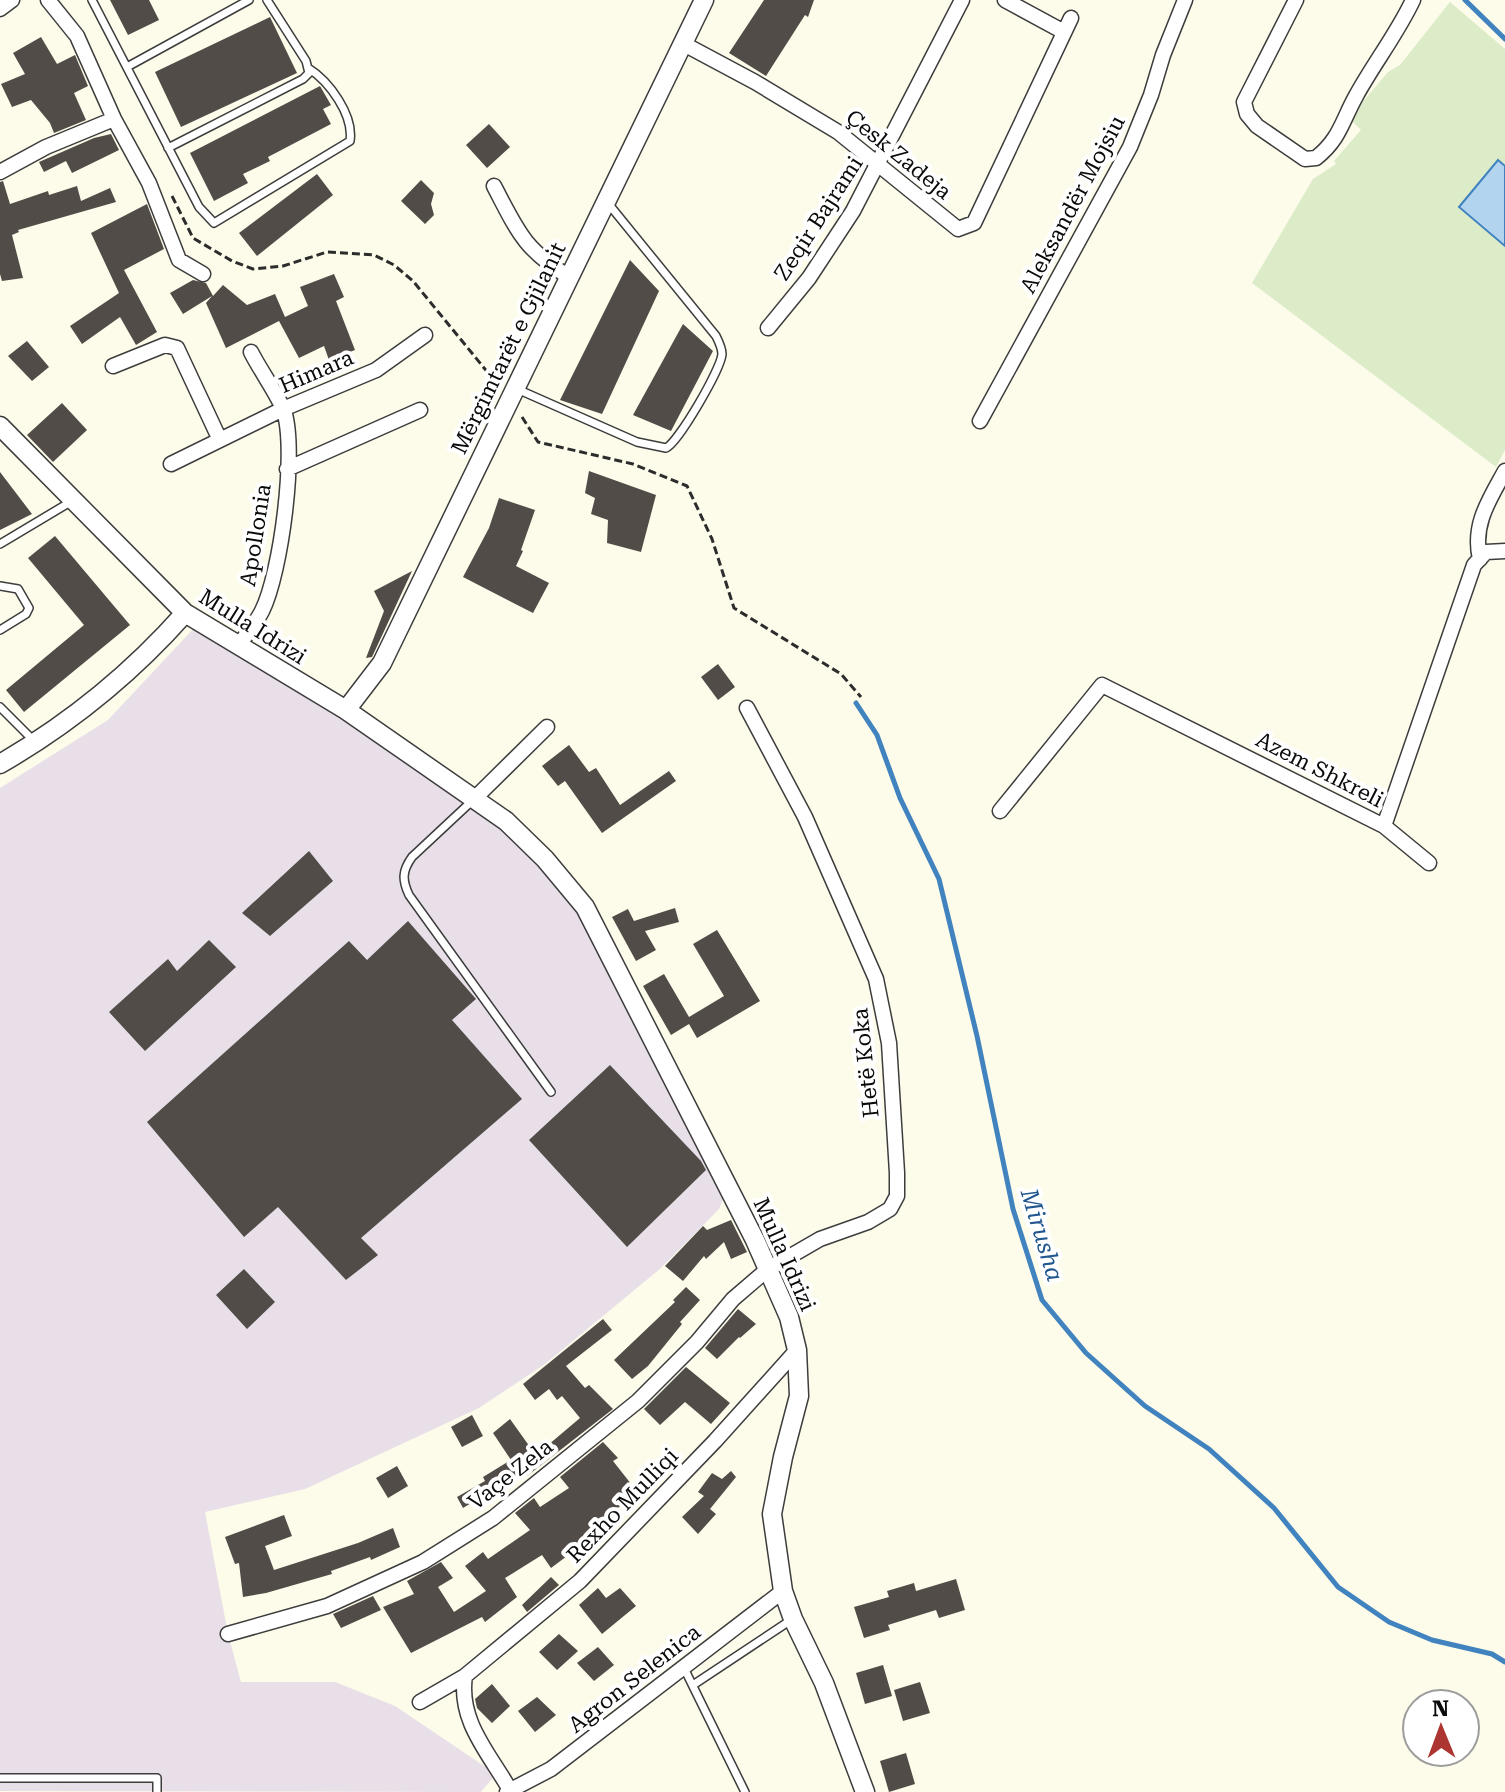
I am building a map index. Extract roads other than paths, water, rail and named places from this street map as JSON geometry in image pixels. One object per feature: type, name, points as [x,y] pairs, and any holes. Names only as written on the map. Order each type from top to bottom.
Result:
[{"type":"street","points":[[0,9],[12,0]]},
{"type":"street","points":[[48,0],[77,36],[114,119],[149,183],[179,260],[203,274]]},
{"type":"street","name":"Mërgimtarët e Gjilanit","points":[[346,710],[382,663],[704,0]]},
{"type":"street","name":"Zeqir Bajrami","points":[[768,328],[809,278],[878,167],[962,0]]},
{"type":"street","points":[[1005,0],[1064,32]]},
{"type":"street","name":"Aleksandër Mojsiu","points":[[980,421],[1130,147],[1185,0]]},
{"type":"street","points":[[1296,0],[1244,102],[1247,114],[1257,126],[1305,159],[1316,158],[1337,137],[1356,94],[1401,26],[1413,0]]},
{"type":"street","name":"Çesk Zadeja","points":[[682,43],[838,132],[958,229],[974,223],[1071,18]]},
{"type":"street","points":[[0,172],[46,147],[114,119]]},
{"type":"street","points":[[494,186],[516,231],[532,250],[569,277]]},
{"type":"street","name":"Himara","points":[[171,464],[219,438],[376,370],[425,335]]},
{"type":"street","points":[[113,366],[165,345],[177,348],[219,438]]},
{"type":"street","points":[[251,352],[283,409]]},
{"type":"street","name":"Apollonia","points":[[238,646],[262,613],[271,590],[285,509],[288,431],[283,409]]},
{"type":"street","name":"Apollonia","points":[[287,469],[420,410]]},
{"type":"street","name":"Mulla Idrizi","points":[[0,426],[185,613],[346,710],[473,800],[515,831],[545,859],[585,907],[768,1269],[789,1317],[797,1350],[799,1396],[772,1514],[783,1591],[824,1683],[864,1792]]},
{"type":"street","points":[[1480,559],[1477,530],[1505,471]]},
{"type":"street","points":[[1480,559],[1486,552],[1505,551]]},
{"type":"street","name":"Azem Shkreli","points":[[1000,811],[1102,685],[1384,826],[1474,565],[1480,559]]},
{"type":"street","points":[[0,764],[36,743],[103,693],[162,639],[185,613]]},
{"type":"street","name":"Hetë Koka","points":[[747,708],[811,830],[876,979],[889,1043],[897,1173],[897,1196],[890,1209],[868,1222],[820,1239],[768,1269]]},
{"type":"street","points":[[473,800],[547,727]]},
{"type":"street","points":[[1384,826],[1429,863]]},
{"type":"street","name":"Vaçe Zela","points":[[228,1634],[327,1606],[423,1562],[493,1518],[638,1401],[697,1342],[733,1299],[768,1269]]},
{"type":"street","name":"Rexho Mulliqi","points":[[420,1702],[465,1676],[580,1581],[715,1441],[797,1350]]},
{"type":"street","name":"Agron Selenica","points":[[508,1791],[551,1769],[783,1591]]},
{"type":"street","points":[[465,1676],[462,1694],[471,1728],[508,1791]]},
{"type":"lane","points":[[92,0],[168,148],[206,217],[214,223],[350,141],[352,133],[334,93],[324,80],[308,68],[267,0]]},
{"type":"lane","points":[[127,67],[249,0]]},
{"type":"lane","points":[[168,148],[303,79],[309,73],[308,68]]},
{"type":"lane","points":[[512,394],[663,449],[672,445],[683,430],[717,367],[722,351],[716,336],[606,201]]},
{"type":"lane","points":[[0,544],[72,501]]},
{"type":"lane","points":[[0,586],[18,589],[29,608],[26,614],[0,630]]},
{"type":"lane","points":[[0,707],[36,743]]},
{"type":"lane","points":[[473,800],[412,857],[403,872],[404,882],[409,895],[551,1092]]},
{"type":"lane","points":[[693,1685],[793,1619]]},
{"type":"lane","points":[[683,1666],[745,1792]]},
{"type":"lane","points":[[0,1778],[157,1778],[157,1792]]},
{"type":"water","points":[[1498,160],[1505,166],[1505,246],[1459,207]]},
{"type":"waterway","points":[[1465,0],[1505,39]]},
{"type":"waterway","name":"Mirusha","points":[[856,703],[877,735],[900,798],[939,879],[977,1036],[1013,1209],[1042,1300],[1086,1353],[1145,1406],[1209,1449],[1274,1508],[1338,1587],[1389,1622],[1432,1640],[1492,1654],[1505,1662]]}]
